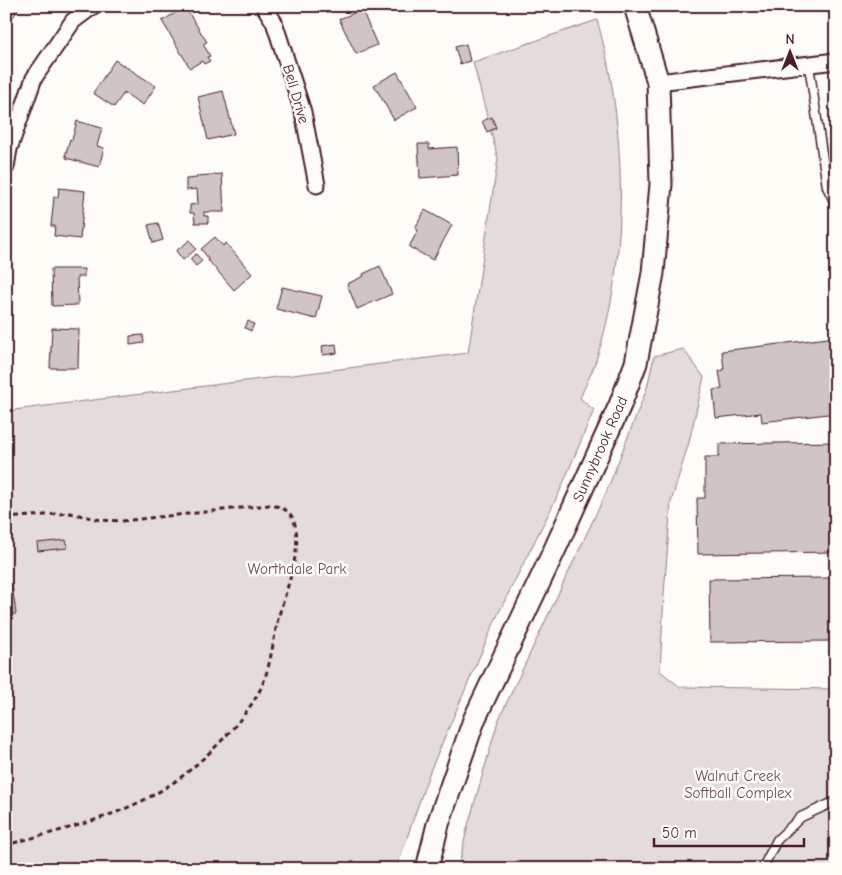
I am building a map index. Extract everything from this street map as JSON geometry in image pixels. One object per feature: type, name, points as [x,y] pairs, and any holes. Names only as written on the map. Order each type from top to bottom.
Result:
[{"type":"main road","name":"Sunnybrook Road","points":[[427,869],[438,824],[474,720],[555,549],[620,405],[636,363],[653,273],[661,184],[658,82],[635,6]]},
{"type":"street","points":[[6,166],[9,150],[34,78],[73,21],[93,6]]},
{"type":"street","name":"Bell Drive","points":[[264,6],[274,22],[303,112],[317,185]]},
{"type":"street","points":[[658,82],[836,61]]},
{"type":"lane","points":[[809,64],[827,187],[836,205]]},
{"type":"lane","points":[[762,869],[777,840],[801,817],[836,801]]},
{"type":"path","points":[[6,518],[70,513],[101,520],[122,521],[269,504],[284,508],[291,515],[294,520],[297,540],[292,570],[266,674],[255,698],[224,737],[184,774],[134,805],[114,814],[6,845]]},
{"type":"green space","name":"Worthdale Park","points":[[597,20],[607,60],[614,102],[619,147],[620,192],[619,237],[614,281],[606,324],[595,363],[580,398],[594,410],[559,493],[498,614],[430,771],[396,869],[6,869],[6,411],[468,353],[498,159],[473,62]]},
{"type":"green space","name":"Walnut Creek Softball Complex","points":[[683,349],[704,377],[689,442],[671,502],[660,671],[680,687],[836,689],[836,869],[458,869],[467,829],[498,721],[606,493],[647,388],[654,356]]},
{"type":"building","points":[[6,6],[19,8],[8,25],[12,27],[6,36]]},
{"type":"building","points":[[185,7],[207,42],[203,44],[210,56],[207,57],[210,61],[204,64],[202,61],[190,68],[162,21]]},
{"type":"building","points":[[362,10],[377,45],[356,54],[339,19]]},
{"type":"building","points":[[466,44],[470,61],[460,64],[455,47]]},
{"type":"building","points":[[115,60],[156,86],[143,105],[124,93],[114,107],[93,93]]},
{"type":"building","points":[[397,72],[417,107],[394,120],[374,85]]},
{"type":"building","points":[[223,91],[234,134],[208,140],[198,97]]},
{"type":"building","points":[[492,117],[496,128],[487,132],[482,121]]},
{"type":"building","points":[[77,121],[102,128],[97,146],[104,148],[99,167],[66,158],[67,156],[65,156]]},
{"type":"building","points":[[418,144],[429,144],[429,149],[457,147],[458,175],[420,178]]},
{"type":"building","points":[[222,174],[224,212],[204,212],[204,216],[208,216],[208,223],[195,223],[194,213],[190,213],[190,205],[198,204],[197,189],[186,190],[186,179]]},
{"type":"building","points":[[59,188],[85,191],[80,239],[54,236],[55,226],[51,226],[54,197],[58,197]]},
{"type":"building","points":[[425,210],[452,225],[433,260],[409,247],[418,230],[415,228]]},
{"type":"building","points":[[158,223],[163,240],[153,243],[148,225]]},
{"type":"building","points":[[215,237],[223,246],[226,243],[252,274],[234,290],[207,259],[201,249]]},
{"type":"building","points":[[190,240],[196,249],[183,260],[176,251]]},
{"type":"building","points":[[196,254],[202,261],[196,266],[190,259]]},
{"type":"building","points":[[380,266],[392,294],[357,309],[347,284]]},
{"type":"building","points":[[51,269],[84,269],[84,277],[77,277],[78,305],[52,306]]},
{"type":"building","points":[[282,287],[322,296],[316,319],[276,309]]},
{"type":"building","points":[[248,321],[254,324],[251,331],[245,328]]},
{"type":"building","points":[[52,328],[79,329],[78,368],[50,368]]},
{"type":"building","points":[[143,335],[144,343],[130,345],[130,336]]},
{"type":"building","points":[[836,337],[836,413],[762,422],[761,413],[716,418],[713,390],[722,389],[719,371],[724,370],[722,351]]},
{"type":"building","points":[[336,344],[337,353],[323,355],[322,346]]},
{"type":"building","points":[[836,442],[836,552],[698,554],[697,498],[705,498],[705,457],[719,457],[719,444]]},
{"type":"building","points":[[66,540],[67,548],[38,551],[37,543]]},
{"type":"building","points":[[836,578],[836,641],[710,642],[709,579]]},
{"type":"building","points":[[12,584],[16,614],[9,614],[6,585]]}]
